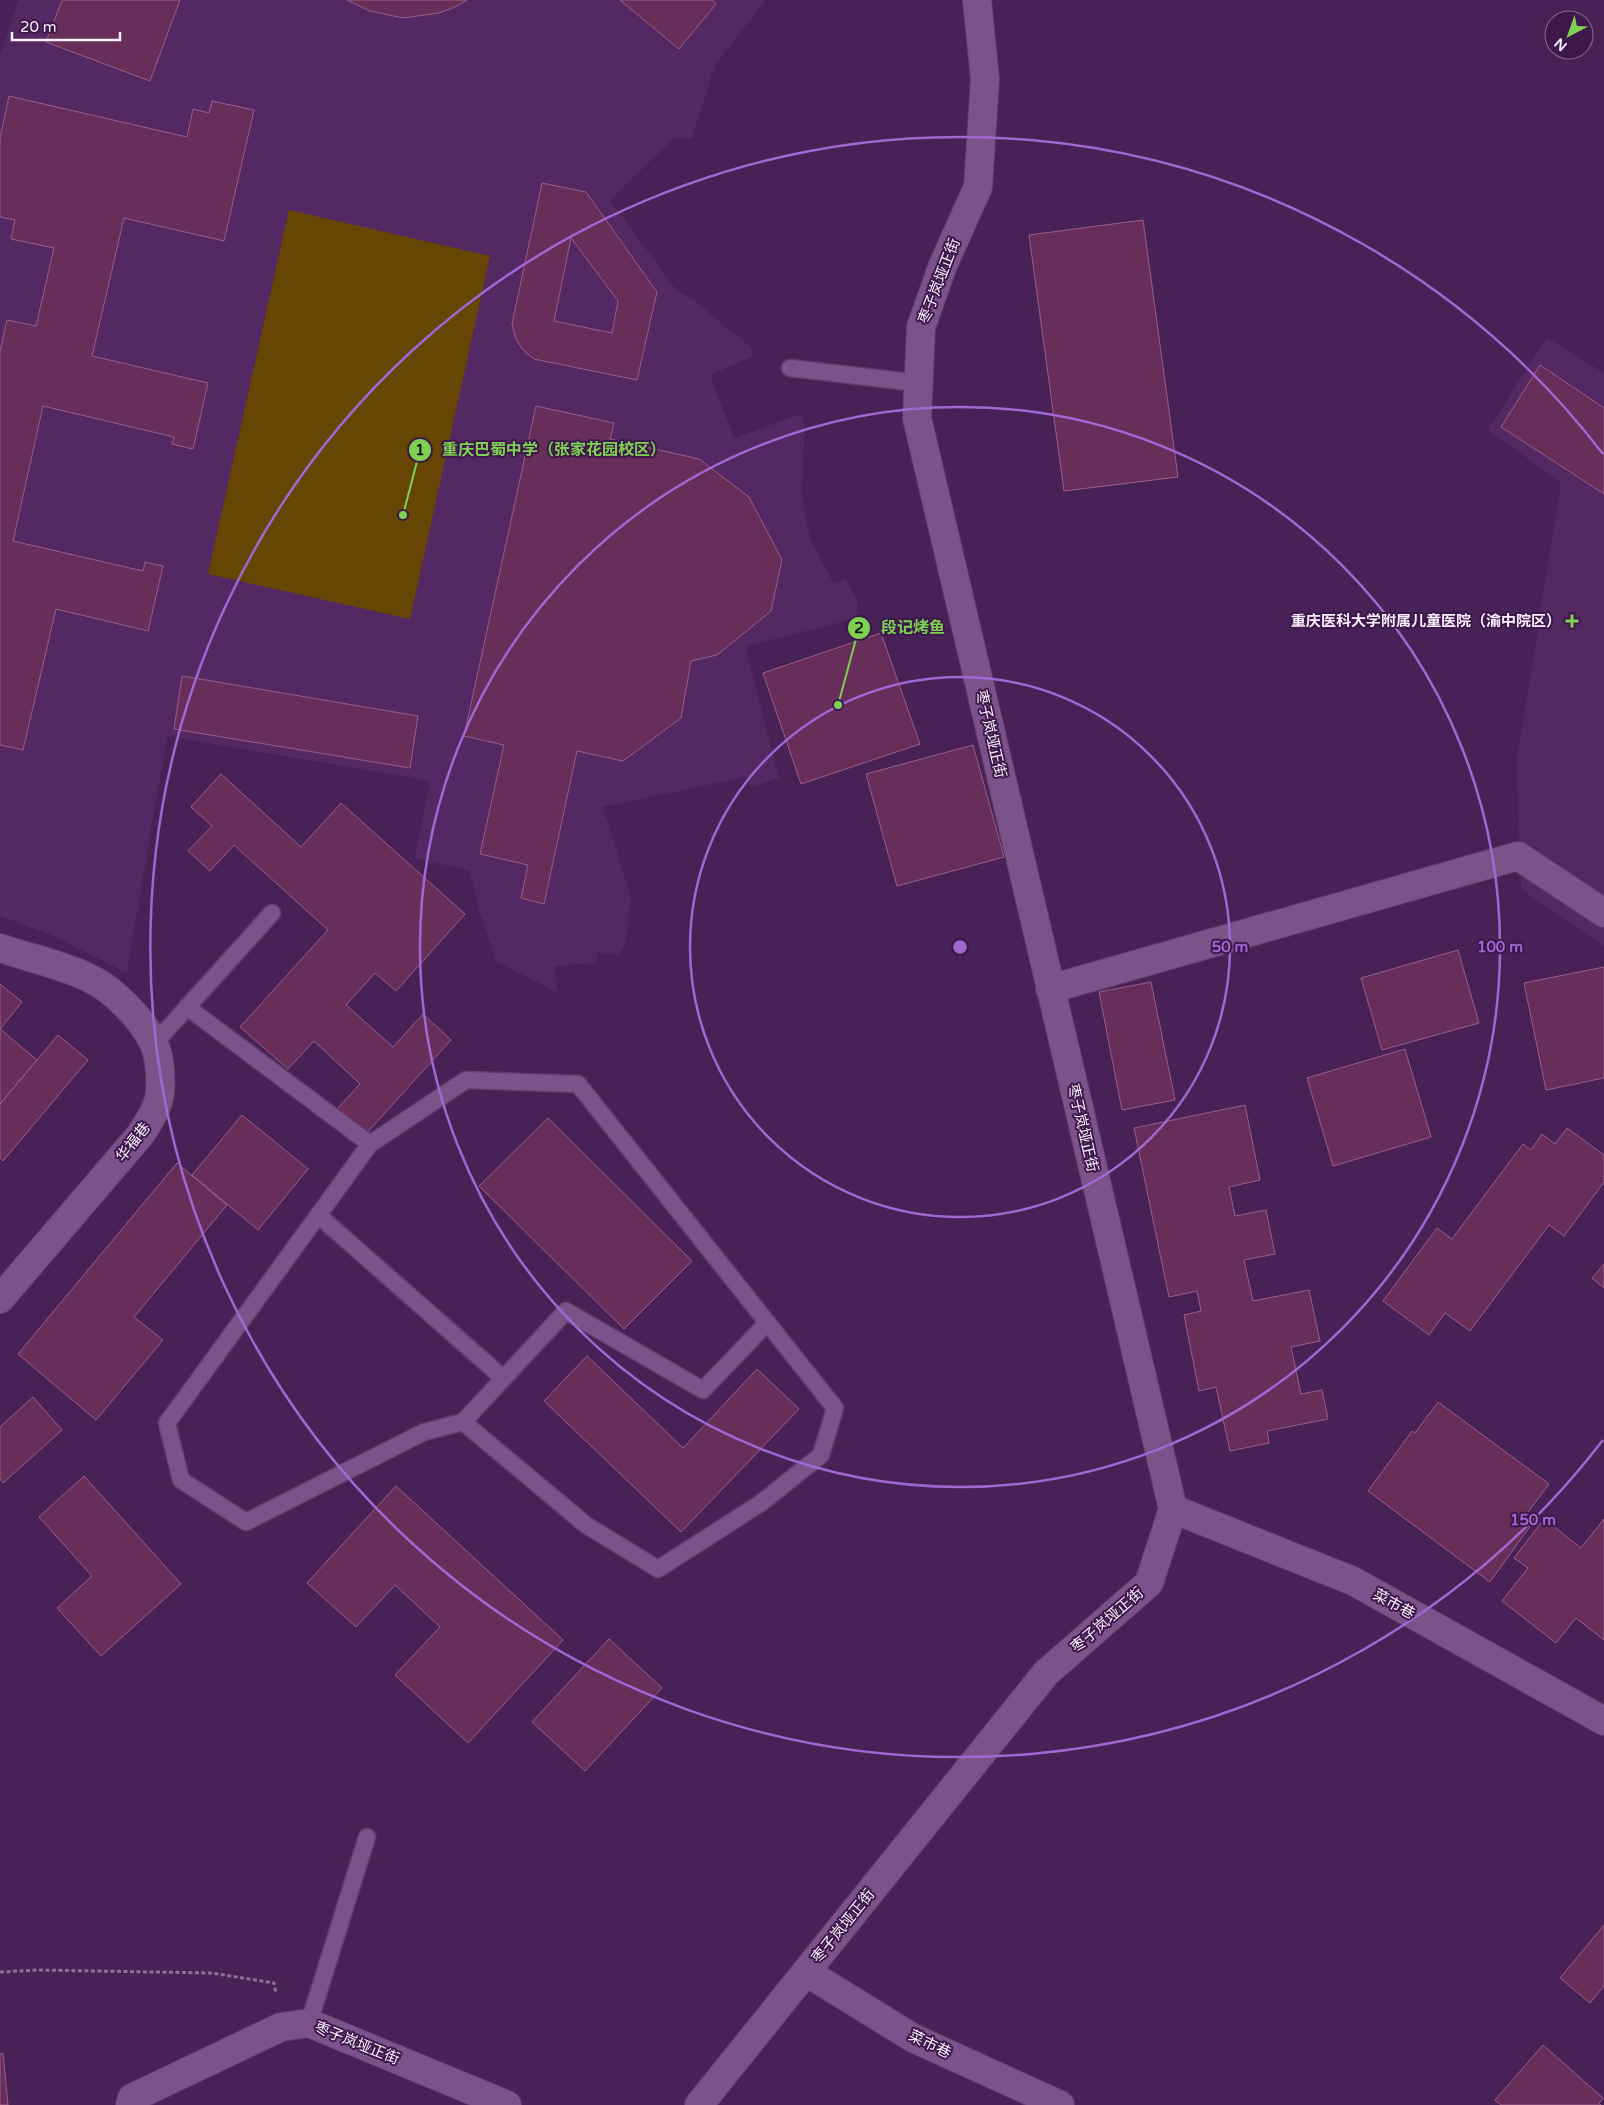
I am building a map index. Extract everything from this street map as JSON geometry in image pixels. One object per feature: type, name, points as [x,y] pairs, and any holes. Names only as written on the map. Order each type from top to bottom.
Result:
[{"type":"street","name":"枣子岚垭正街","points":[[699,2105],[1046,1673],[1149,1583],[1173,1509],[917,418],[921,327],[943,265],[978,187],[985,79],[977,0]]},
{"type":"street","points":[[1050,988],[1518,856],[1604,912]]},
{"type":"street","name":"华福巷","points":[[0,948],[88,977],[113,994],[132,1012],[154,1044],[160,1072],[160,1094],[154,1115],[142,1134],[0,1299]]},
{"type":"street","name":"菜市巷","points":[[1173,1509],[1353,1581],[1604,1721]]},
{"type":"street","name":"菜市巷","points":[[806,1972],[913,2038],[1060,2105]]},
{"type":"street","name":"枣子岚垭正街","points":[[130,2105],[132,2098],[281,2027],[310,2023],[507,2105]]},
{"type":"lane","points":[[790,368],[918,383]]},
{"type":"lane","points":[[154,1044],[272,914]]},
{"type":"lane","points":[[187,1007],[370,1144]]},
{"type":"lane","points":[[463,1422],[586,1525],[658,1569],[761,1503],[821,1455],[835,1408],[578,1084],[466,1080],[370,1144],[168,1424],[182,1480],[246,1522],[424,1432],[463,1422],[566,1311],[703,1390],[767,1323]]},
{"type":"lane","points":[[318,1215],[504,1378]]},
{"type":"lane","points":[[310,2023],[367,1837]]},
{"type":"path","points":[[0,1972],[38,1970],[212,1973],[274,1983],[281,2027]]},
{"type":"shaded area","points":[[19,0],[766,0],[715,65],[692,138],[673,139],[610,200],[677,291],[693,299],[750,347],[753,356],[710,375],[734,438],[801,414],[805,427],[801,490],[810,539],[834,584],[845,578],[857,599],[858,618],[745,646],[779,778],[750,787],[745,777],[603,807],[631,898],[625,943],[620,955],[597,952],[597,963],[554,966],[557,992],[496,961],[479,908],[470,871],[415,858],[430,781],[167,736],[127,973],[52,935],[0,916],[0,56]]},
{"type":"shaded area","points":[[289,210],[490,256],[410,619],[208,574]]},
{"type":"shaded area","name":"重庆医科大学附属儿童医院（渝中院区）","points":[[1547,337],[1604,373],[1604,946],[1521,889],[1517,761],[1561,482],[1488,430]]},
{"type":"building","points":[[62,0],[180,0],[150,81],[46,42]]},
{"type":"building","points":[[347,0],[467,0],[439,13],[403,18],[370,11]]},
{"type":"building","points":[[620,0],[712,0],[716,4],[679,49]]},
{"type":"building","points":[[9,96],[187,137],[193,109],[209,113],[212,101],[254,110],[224,241],[124,218],[92,356],[208,383],[193,449],[172,444],[174,437],[43,406],[13,541],[143,571],[145,562],[163,566],[148,631],[56,609],[23,750],[0,745],[0,351],[7,320],[36,326],[54,248],[11,239],[15,220],[0,217],[0,138]]},
{"type":"building","points":[[542,183],[586,192],[657,292],[637,380],[534,359],[523,350],[516,339],[512,324]],"holes":[[[571,238],[618,301],[612,333],[554,321]]]},
{"type":"building","points":[[1143,220],[1178,477],[1064,491],[1029,235]]},
{"type":"building","points":[[1540,365],[1604,408],[1604,494],[1501,427]]},
{"type":"building","points":[[536,406],[614,423],[610,439],[699,459],[749,497],[782,560],[771,611],[717,655],[691,661],[681,718],[623,761],[577,751],[544,904],[521,898],[528,865],[480,854],[504,745],[464,736]]},
{"type":"building","points":[[881,633],[920,744],[801,784],[763,673]]},
{"type":"building","points":[[182,676],[418,716],[410,768],[174,729]]},
{"type":"building","points":[[973,745],[1004,857],[897,886],[866,774]]},
{"type":"building","points":[[221,774],[301,847],[341,803],[465,914],[396,991],[375,973],[346,1005],[393,1047],[423,1014],[451,1040],[365,1135],[337,1109],[360,1084],[314,1041],[288,1069],[240,1027],[328,930],[234,845],[210,871],[188,851],[212,826],[191,807]]},
{"type":"building","points":[[1458,950],[1479,1023],[1382,1050],[1361,978]]},
{"type":"building","points":[[1604,967],[1604,1078],[1546,1090],[1524,983]]},
{"type":"building","points":[[1151,982],[1175,1100],[1122,1110],[1099,992]]},
{"type":"building","points":[[0,984],[22,1002],[0,1029]]},
{"type":"building","points":[[0,1029],[37,1060],[0,1104]]},
{"type":"building","points":[[58,1035],[88,1060],[3,1161],[0,1158],[0,1104]]},
{"type":"building","points":[[1405,1049],[1431,1137],[1333,1166],[1307,1078]]},
{"type":"building","points":[[1245,1105],[1260,1180],[1229,1187],[1235,1216],[1266,1210],[1275,1254],[1244,1260],[1253,1301],[1309,1290],[1320,1341],[1291,1347],[1301,1394],[1322,1390],[1328,1419],[1267,1431],[1269,1443],[1230,1451],[1216,1387],[1199,1391],[1184,1315],[1201,1311],[1197,1291],[1169,1297],[1134,1128]]},
{"type":"building","points":[[242,1115],[308,1169],[258,1230],[192,1175]]},
{"type":"building","points":[[548,1118],[692,1261],[624,1329],[479,1186]]},
{"type":"building","points":[[1567,1128],[1604,1155],[1604,1182],[1564,1236],[1549,1225],[1470,1331],[1445,1313],[1429,1335],[1383,1301],[1437,1228],[1452,1239],[1523,1144],[1531,1150],[1542,1134],[1555,1144]]},
{"type":"building","points":[[177,1163],[227,1205],[134,1317],[163,1340],[96,1420],[18,1354]]},
{"type":"building","points":[[1604,1264],[1604,1288],[1592,1278]]},
{"type":"building","points":[[587,1356],[683,1448],[757,1369],[799,1409],[681,1532],[544,1401]]},
{"type":"building","points":[[33,1397],[62,1430],[3,1483],[0,1479],[0,1427]]},
{"type":"building","points":[[1438,1402],[1549,1484],[1526,1515],[1534,1521],[1490,1582],[1368,1491],[1412,1431],[1415,1433]]},
{"type":"building","points":[[84,1476],[181,1584],[101,1656],[57,1608],[92,1576],[39,1517]]},
{"type":"building","points":[[396,1486],[563,1640],[468,1743],[395,1675],[440,1627],[395,1585],[356,1627],[307,1583]]},
{"type":"building","points":[[1544,1519],[1581,1548],[1604,1519],[1604,1640],[1576,1618],[1556,1643],[1502,1601],[1528,1568],[1514,1558]]},
{"type":"building","points":[[609,1639],[662,1688],[585,1771],[532,1722]]},
{"type":"building","points":[[1604,1925],[1604,1986],[1590,2003],[1560,1978]]},
{"type":"building","points":[[1543,2045],[1603,2098],[1599,2103],[1601,2105],[1501,2105],[1495,2100]]},
{"type":"building","points":[[3,2053],[8,2105],[0,2105],[0,2054]]},
{"type":"place","name":"重庆巴蜀中学（张家花园校区）","points":[[403,515]]},
{"type":"place","name":"重庆医科大学附属儿童医院（渝中院区）","points":[[1572,621]]},
{"type":"place","name":"段记烤鱼","points":[[838,705]]}]
